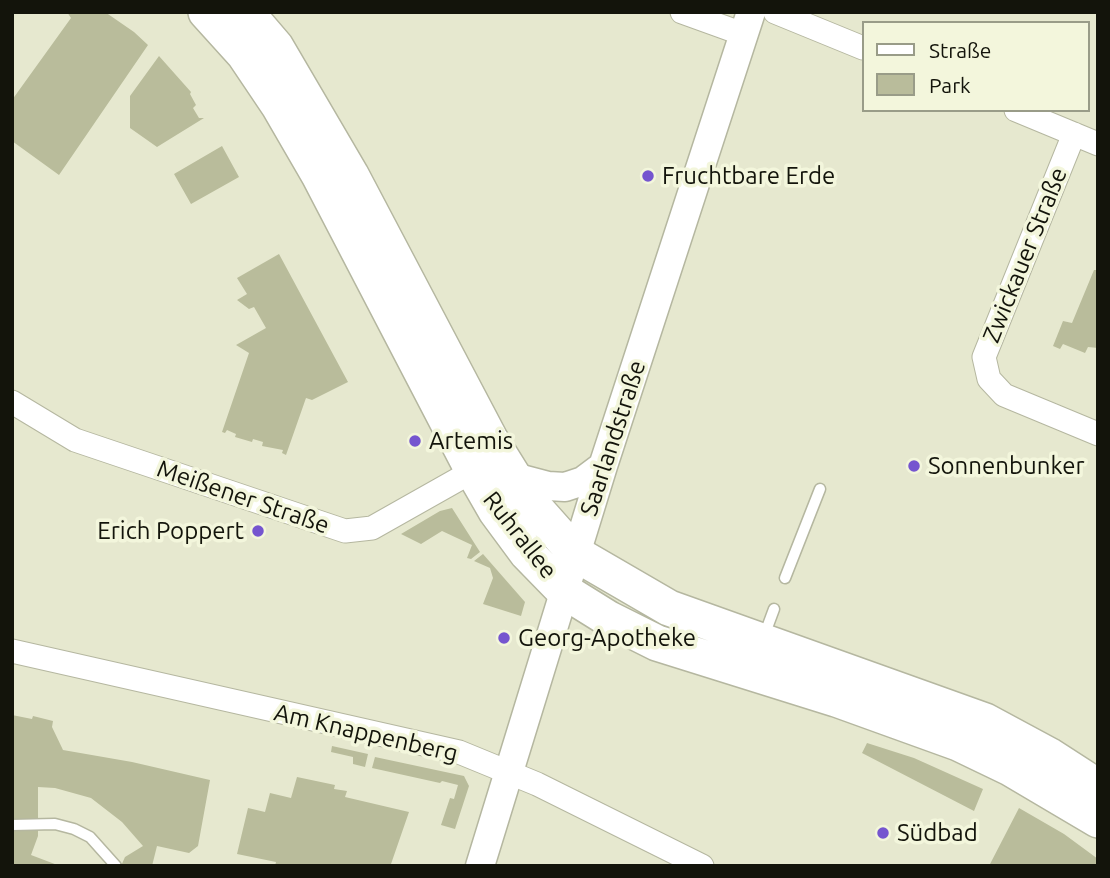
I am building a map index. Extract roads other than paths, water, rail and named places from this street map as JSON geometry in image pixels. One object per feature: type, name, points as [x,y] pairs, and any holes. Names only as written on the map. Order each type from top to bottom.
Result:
[{"type":"main road","name":"Ruhrallee","points":[[206,12],[244,54],[279,106],[319,175],[496,511],[521,544],[564,591],[609,619],[657,643],[836,699],[958,743],[1010,768],[1098,820]]},
{"type":"main road","name":"Ruhrallee","points":[[246,12],[276,47],[351,175],[490,439],[528,500],[576,554],[669,608],[985,721],[1098,786]]},
{"type":"street","points":[[682,12],[747,23]]},
{"type":"street","points":[[775,12],[862,48]]},
{"type":"street","name":"Saarlandstraße","points":[[480,866],[603,466],[747,23]]},
{"type":"street","points":[[1021,112],[1098,144]]},
{"type":"street","name":"Zwickauer Straße","points":[[1074,134],[984,357],[989,379],[1004,395],[1098,434]]},
{"type":"street","name":"Meißener Straße","points":[[12,402],[75,440],[345,531],[372,528],[473,471]]},
{"type":"street","points":[[514,477],[548,486],[565,487],[583,481],[603,466]]},
{"type":"street","name":"Am Knappenberg","points":[[12,651],[459,752],[537,784],[702,866]]},
{"type":"lane","points":[[785,578],[820,489]]},
{"type":"lane","points":[[762,641],[774,608]]},
{"type":"lane","points":[[12,825],[55,824],[74,829],[90,837],[116,866]]},
{"type":"place","name":"Fruchtbare Erde","points":[[648,176]]},
{"type":"place","name":"Artemis","points":[[415,441]]},
{"type":"place","name":"Sonnenbunker","points":[[914,466]]},
{"type":"place","name":"Erich Poppert","points":[[258,531]]},
{"type":"place","name":"Georg-Apotheke","points":[[504,638]]},
{"type":"place","name":"Südbad","points":[[883,833]]}]
